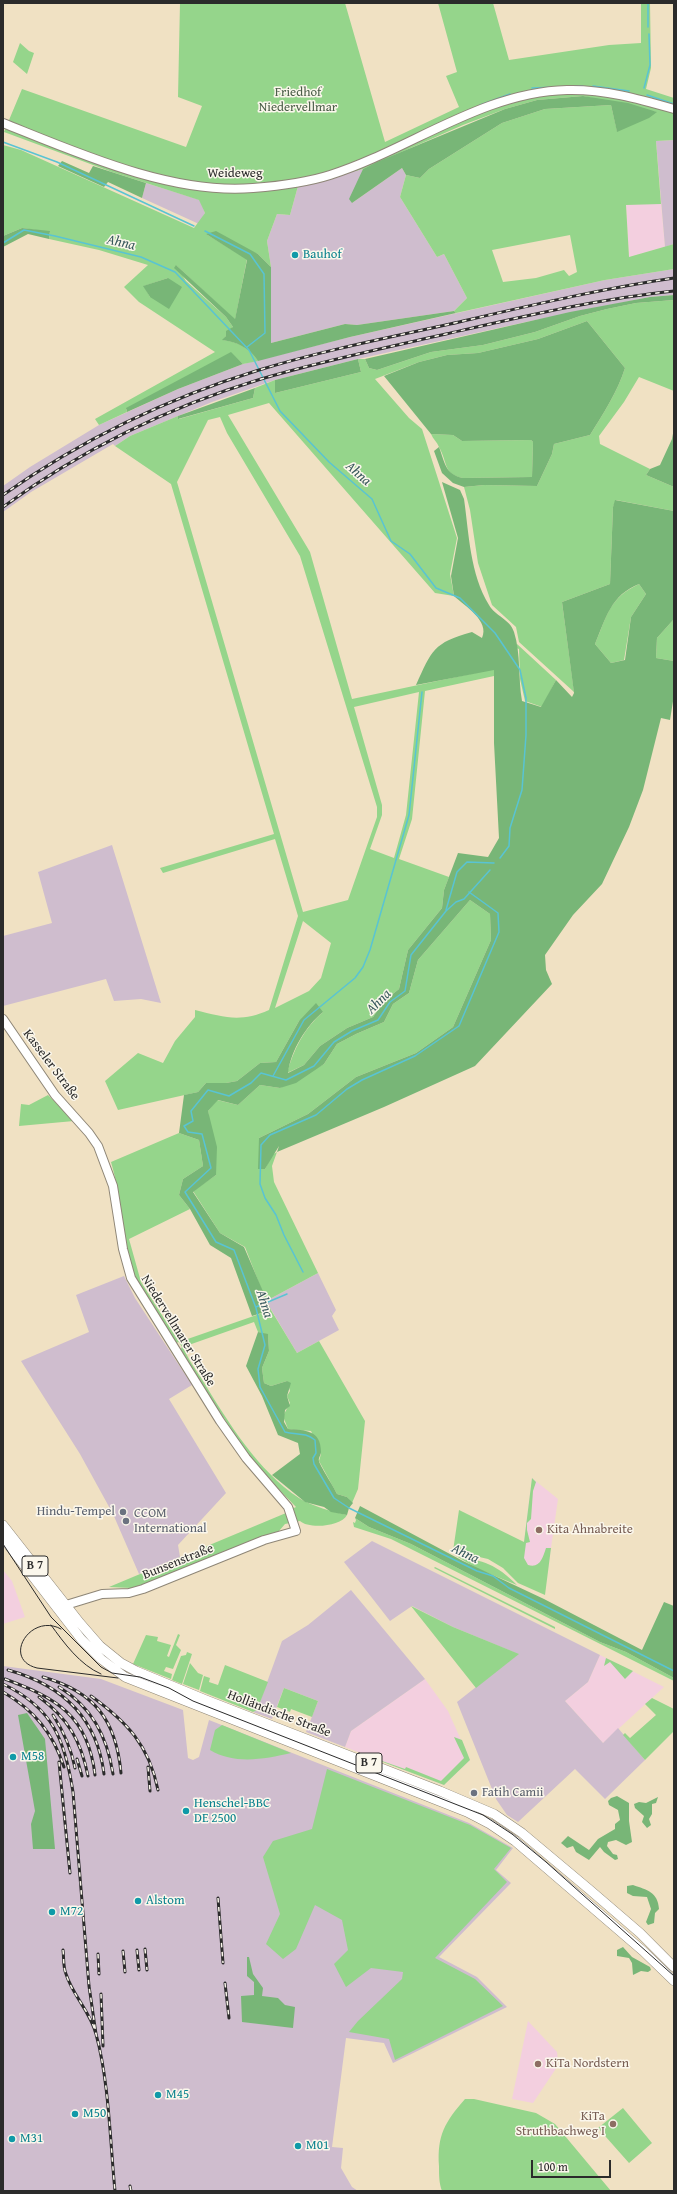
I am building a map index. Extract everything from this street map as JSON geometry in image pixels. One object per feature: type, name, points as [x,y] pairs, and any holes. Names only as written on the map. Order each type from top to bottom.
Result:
[{"type":"main road","name":"Weideweg","points":[[3,123],[146,176],[197,186],[245,189],[288,184],[330,175],[515,98],[568,90],[612,93],[674,109]]},
{"type":"main road","name":"Kasseler Straße","points":[[3,1019],[55,1095],[81,1125]]},
{"type":"main road","name":"Niedervellmarer Straße","points":[[81,1125],[98,1146],[110,1173],[126,1265],[138,1293],[246,1458],[288,1507],[296,1531]]},
{"type":"main road","name":"Holländische Straße","points":[[3,1525],[66,1606],[100,1646],[126,1666],[206,1700],[473,1804],[494,1814],[522,1833],[581,1882],[640,1933],[674,1967]]},
{"type":"main road","name":"Bunsenstraße","points":[[66,1606],[102,1594],[129,1593],[143,1589],[264,1540],[296,1531]]},
{"type":"main road","name":"Holländische Straße","points":[[3,1538],[68,1623],[94,1653],[116,1671],[141,1684],[467,1812],[490,1824],[516,1841],[643,1951],[674,1981]]},
{"type":"main road","points":[[572,1891],[580,1890],[581,1882]]},
{"type":"main road","points":[[624,1936],[630,1933],[640,1933]]},
{"type":"shaded area","points":[[674,140],[674,244],[665,247],[656,141]]},
{"type":"shaded area","points":[[402,168],[406,175],[400,197],[437,257],[444,254],[467,298],[454,311],[357,325],[345,324],[271,343],[271,267],[267,241],[277,214],[290,215],[298,186],[363,169],[352,203]]},
{"type":"shaded area","points":[[146,183],[200,200],[205,213],[199,224],[142,198]]},
{"type":"shaded area","points":[[626,204],[661,204],[665,247],[629,257]]},
{"type":"shaded area","points":[[674,269],[674,295],[650,297],[526,322],[358,359],[275,380],[212,402],[130,436],[115,446],[113,444],[31,492],[3,512],[3,486],[30,467],[99,425],[178,389],[243,364],[350,337],[605,280]]},
{"type":"shaded area","points":[[112,845],[161,1003],[141,999],[114,1001],[106,979],[3,1006],[3,936],[52,923],[38,872]]},
{"type":"shaded area","points":[[318,1273],[336,1310],[332,1316],[339,1330],[297,1353],[266,1301]]},
{"type":"shaded area","points":[[124,1276],[135,1298],[192,1385],[169,1399],[226,1493],[178,1545],[180,1557],[139,1574],[113,1514],[80,1454],[21,1361],[89,1332],[76,1295]]},
{"type":"shaded area","name":"Kita Ahnabreite","points":[[532,1478],[558,1499],[545,1590],[519,1581]]},
{"type":"shaded area","points":[[372,1541],[600,1655],[588,1682],[565,1701],[603,1743],[618,1728],[645,1760],[605,1799],[575,1769],[518,1822],[507,1815],[496,1799],[457,1702],[518,1654],[453,1627],[412,1606],[390,1621],[344,1562]]},
{"type":"shaded area","points":[[3,1570],[12,1581],[25,1617],[3,1624]]},
{"type":"shaded area","points":[[351,1590],[425,1679],[351,1731],[345,1747],[306,1732],[318,1701],[284,1688],[272,1719],[253,1712],[257,1710],[282,1641],[308,1625]]},
{"type":"shaded area","points":[[600,1655],[664,1687],[603,1743],[565,1701],[588,1682]]},
{"type":"shaded area","points":[[3,1666],[101,1679],[183,1710],[188,1758],[193,1760],[199,1757],[209,1720],[469,1823],[513,1848],[496,1870],[511,1883],[439,1957],[477,1977],[507,2007],[393,2063],[384,2043],[346,2038],[332,2147],[343,2148],[341,2168],[352,2187],[358,2191],[3,2191]]},
{"type":"shaded area","points":[[425,1679],[448,1711],[470,1760],[444,1785],[345,1747],[351,1731]]},
{"type":"shaded area","name":"KiTa Nordstern","points":[[528,2021],[557,2052],[558,2061],[557,2067],[533,2103],[512,2099]]},
{"type":"green space","name":"Friedhof Niedervellmar","points":[[180,3],[345,3],[385,142],[459,107],[446,76],[457,72],[438,3],[493,3],[509,60],[609,45],[641,43],[641,3],[650,3],[651,68],[646,89],[674,98],[674,140],[656,141],[661,204],[626,205],[629,257],[674,244],[674,269],[605,280],[456,313],[454,311],[467,298],[444,254],[437,257],[400,197],[406,175],[420,178],[429,169],[502,123],[545,109],[611,105],[617,131],[656,112],[583,96],[537,100],[505,109],[463,125],[363,169],[298,186],[290,215],[277,214],[267,241],[271,267],[258,254],[206,234],[247,259],[235,320],[176,265],[186,281],[226,317],[233,327],[223,340],[233,342],[248,349],[258,361],[243,364],[231,353],[126,409],[127,412],[99,425],[95,419],[215,352],[139,302],[124,287],[148,265],[99,250],[49,239],[50,232],[22,228],[3,236],[3,145],[21,150],[194,228],[205,213],[199,200],[112,172],[4,132],[22,89],[186,147],[202,106],[178,97]],"holes":[[[570,235],[577,272],[569,276],[564,270],[536,278],[503,282],[492,250]],[[168,278],[150,297],[144,286]]]},
{"type":"green space","points":[[20,43],[29,51],[34,53],[27,74],[13,62]]},
{"type":"green space","points":[[583,96],[628,103],[657,112],[649,118],[617,132],[611,105],[545,109],[502,123],[429,169],[420,178],[406,175],[402,168],[352,203],[349,199],[363,169],[377,162],[505,109],[537,100]]},
{"type":"green space","points":[[62,161],[89,173],[93,166],[146,183],[142,198],[108,182],[104,187],[58,166]]},
{"type":"green space","points":[[22,228],[50,231],[49,239],[28,234],[3,247],[3,236]]},
{"type":"green space","points":[[216,231],[258,254],[271,267],[271,343],[345,324],[357,325],[454,311],[456,313],[350,337],[258,361],[255,356],[243,346],[222,340],[226,336],[226,331],[233,327],[226,317],[174,268],[176,265],[235,319],[247,260],[206,234]]},
{"type":"green space","points":[[168,278],[182,287],[169,309],[150,297],[143,286]]},
{"type":"green space","points":[[674,295],[674,300],[636,303],[607,309],[580,316],[535,332],[483,345],[431,352],[377,370],[369,368],[365,359],[570,312],[650,297]]},
{"type":"green space","points":[[674,300],[674,391],[639,377],[624,402],[599,436],[600,444],[650,469],[646,475],[674,487],[674,511],[616,500],[613,507],[610,584],[562,602],[574,692],[519,642],[516,627],[492,605],[478,563],[470,510],[464,487],[484,485],[537,486],[552,454],[554,444],[590,435],[614,394],[625,368],[587,321],[538,339],[478,353],[447,355],[419,362],[375,379],[409,418],[422,429],[457,538],[450,574],[454,596],[435,593],[269,403],[228,415],[310,552],[352,699],[494,669],[494,676],[425,691],[412,819],[399,859],[449,877],[444,890],[442,908],[408,950],[399,989],[384,1001],[373,1017],[347,1028],[320,1046],[304,1065],[287,1073],[300,1040],[305,1032],[323,1012],[299,1021],[276,1062],[260,1063],[237,1081],[226,1083],[206,1083],[198,1092],[118,1110],[105,1081],[138,1053],[163,1063],[175,1041],[195,1017],[195,1010],[224,1017],[240,1018],[269,1010],[298,916],[275,839],[163,873],[160,868],[274,834],[171,484],[115,446],[130,436],[178,416],[179,419],[253,398],[255,388],[275,380],[275,393],[361,372],[358,359],[365,359],[369,368],[377,370],[431,352],[483,345],[535,332],[580,316],[636,303]],"holes":[[[220,417],[227,433],[300,556],[377,807],[377,817],[348,900],[303,912],[177,482],[208,420]],[[419,692],[406,815],[394,858],[370,849],[382,815],[382,805],[354,707]],[[303,921],[331,943],[321,978],[309,991],[275,1008]]]},
{"type":"green space","points":[[587,321],[625,368],[614,394],[590,435],[554,444],[552,454],[537,486],[484,485],[464,487],[453,483],[442,473],[434,451],[439,447],[444,463],[449,471],[452,474],[463,478],[532,477],[533,442],[531,440],[462,441],[453,435],[431,434],[384,376],[419,362],[447,355],[478,353],[538,339]]},
{"type":"green space","points":[[231,352],[243,364],[178,389],[127,412],[126,408]]},
{"type":"green space","points":[[358,359],[361,372],[275,393],[275,380]]},
{"type":"green space","points":[[255,388],[253,398],[178,419],[178,416]]},
{"type":"green space","points":[[674,428],[674,487],[646,475],[650,469],[660,465],[672,439]]},
{"type":"green space","points":[[431,434],[453,435],[462,441],[531,440],[533,442],[532,477],[463,478],[452,474],[449,471],[442,453]]},
{"type":"green space","points":[[442,482],[460,490],[464,499],[471,554],[478,580],[489,605],[509,624],[514,632],[519,657],[522,701],[541,707],[556,680],[572,697],[574,693],[562,602],[610,584],[613,507],[615,500],[674,511],[674,619],[657,638],[656,658],[674,661],[674,695],[670,720],[661,718],[643,790],[629,827],[602,884],[573,915],[545,955],[546,970],[552,984],[475,1066],[384,1107],[277,1152],[279,1146],[265,1169],[258,1169],[259,1138],[308,1114],[356,1077],[416,1053],[453,1027],[491,940],[490,914],[470,900],[418,960],[409,993],[393,1004],[384,1022],[337,1044],[324,1064],[296,1083],[280,1088],[260,1085],[238,1105],[218,1100],[208,1111],[217,1147],[216,1175],[193,1192],[220,1233],[244,1247],[271,1310],[252,1316],[231,1258],[210,1245],[190,1209],[179,1195],[183,1179],[203,1166],[199,1140],[179,1133],[184,1095],[198,1092],[206,1083],[226,1083],[237,1081],[260,1063],[276,1062],[299,1021],[316,1003],[323,1012],[305,1031],[300,1039],[292,1056],[288,1073],[304,1065],[320,1046],[347,1028],[373,1017],[384,1001],[399,989],[408,950],[442,908],[444,890],[458,853],[488,857],[499,838],[494,743],[494,670],[416,685],[430,656],[441,644],[472,632],[482,638],[484,632],[480,620],[475,614],[454,596],[451,576],[458,538]],"holes":[[[639,584],[646,594],[631,617],[625,660],[611,663],[595,644],[606,616],[622,594]]]},
{"type":"green space","points":[[639,584],[646,594],[631,617],[624,660],[611,663],[595,644],[606,616],[615,602],[629,589]]},
{"type":"green space","points":[[674,619],[674,661],[656,658],[657,638]]},
{"type":"green space","points":[[517,644],[556,680],[542,707],[525,701],[520,679],[519,649],[516,648]]},
{"type":"green space","points":[[470,900],[490,914],[491,940],[453,1027],[416,1053],[356,1077],[308,1114],[259,1138],[265,1169],[272,1155],[277,1152],[272,1166],[274,1182],[318,1273],[266,1301],[245,1247],[220,1233],[193,1191],[216,1175],[208,1111],[217,1100],[238,1105],[260,1085],[280,1088],[324,1064],[337,1044],[384,1022],[393,1004],[409,993],[418,960]]},
{"type":"green space","points":[[48,1095],[74,1121],[19,1126],[21,1104],[29,1105]]},
{"type":"green space","points":[[179,1133],[199,1140],[203,1166],[183,1179],[179,1195],[190,1209],[129,1239],[141,1282],[179,1342],[176,1343],[146,1299],[132,1269],[111,1162]]},
{"type":"green space","points":[[271,1310],[297,1353],[319,1341],[365,1421],[358,1489],[352,1503],[347,1497],[337,1494],[319,1461],[321,1454],[311,1431],[288,1429],[283,1416],[290,1403],[287,1396],[290,1391],[287,1381],[271,1386],[264,1383],[262,1368],[269,1351],[268,1335],[258,1332],[254,1322],[183,1347],[187,1356],[223,1413],[245,1445],[270,1474],[284,1487],[304,1501],[347,1515],[344,1519],[338,1522],[324,1526],[304,1524],[300,1521],[285,1524],[279,1531],[151,1582],[131,1588],[109,1587],[286,1513],[288,1501],[294,1508],[296,1507],[261,1471],[240,1443],[180,1350],[182,1347],[179,1342]]},
{"type":"green space","points":[[258,1332],[268,1334],[269,1351],[262,1368],[264,1383],[271,1386],[287,1381],[291,1383],[287,1396],[290,1406],[285,1410],[284,1422],[288,1429],[306,1431],[315,1435],[318,1439],[321,1452],[319,1460],[321,1466],[337,1494],[347,1497],[353,1503],[349,1508],[347,1515],[331,1512],[324,1507],[305,1502],[272,1475],[300,1454],[298,1443],[278,1435],[262,1396],[246,1366]]},
{"type":"green space","points":[[532,1478],[536,1482],[533,1491],[531,1519],[527,1523],[530,1542],[526,1543],[524,1558],[528,1565],[532,1566],[538,1564],[544,1555],[546,1548],[551,1548],[545,1595],[518,1583],[503,1568],[488,1559],[453,1551],[459,1510],[524,1542]]},
{"type":"green space","points":[[360,1506],[463,1561],[544,1599],[642,1650],[664,1602],[674,1606],[674,1678],[626,1652],[600,1642],[411,1544],[369,1527],[355,1518]]},
{"type":"green space","points":[[355,1518],[369,1527],[411,1544],[600,1642],[626,1652],[674,1678],[674,1681],[391,1539],[354,1527],[353,1522],[355,1523]]},
{"type":"green space","points":[[456,1556],[489,1564],[503,1572],[517,1585],[478,1569]]},
{"type":"green space","points":[[435,1567],[555,1627],[555,1629],[434,1568]]},
{"type":"green space","points":[[411,1606],[453,1627],[519,1654],[476,1688]]},
{"type":"green space","points":[[178,1634],[180,1635],[176,1645],[181,1650],[173,1669],[166,1667],[164,1671],[172,1674],[171,1679],[133,1664],[146,1635],[158,1637],[157,1641],[171,1645],[167,1656],[169,1657]]},
{"type":"green space","points":[[187,1652],[192,1654],[182,1684],[172,1680],[181,1656],[186,1655]]},
{"type":"green space","points":[[606,1658],[633,1671],[625,1679],[610,1662],[604,1666]]},
{"type":"green space","points":[[190,1663],[198,1673],[203,1675],[199,1690],[183,1684]]},
{"type":"green space","points":[[225,1665],[268,1682],[257,1710],[253,1712],[200,1691],[204,1676],[210,1678],[209,1682],[218,1685]]},
{"type":"green space","points":[[284,1688],[318,1701],[312,1717],[291,1709],[290,1712],[277,1707]]},
{"type":"green space","points":[[652,1698],[674,1709],[674,1731],[645,1760],[623,1735],[625,1733],[630,1738],[656,1715],[645,1704]]},
{"type":"green space","points":[[27,1713],[45,1739],[55,1849],[33,1849],[31,1824],[35,1811],[18,1715]]},
{"type":"green space","points":[[222,1725],[291,1753],[261,1759],[240,1759],[220,1755],[210,1750],[215,1730]]},
{"type":"green space","points":[[454,1737],[462,1740],[470,1760],[444,1785],[359,1753],[405,1769],[406,1767],[441,1781],[464,1758]]},
{"type":"green space","points":[[327,1769],[470,1825],[511,1848],[494,1869],[507,1882],[435,1958],[475,1979],[503,2006],[395,2060],[389,2039],[349,2032],[358,2021],[402,1979],[403,1972],[371,1968],[346,1987],[334,1964],[348,1950],[342,1920],[315,1905],[296,1949],[283,1959],[266,1944],[280,1914],[263,1857],[273,1841],[312,1829]]},
{"type":"green space","points":[[617,1796],[629,1803],[629,1821],[632,1842],[626,1845],[616,1840],[608,1842],[607,1846],[613,1854],[617,1855],[618,1859],[615,1860],[600,1847],[589,1860],[576,1852],[573,1846],[567,1848],[561,1843],[568,1836],[589,1850],[598,1839],[615,1829],[615,1824],[620,1820],[618,1810],[609,1805],[608,1801]]},
{"type":"green space","points":[[658,1797],[656,1803],[652,1804],[652,1814],[649,1819],[651,1825],[647,1828],[642,1822],[644,1816],[635,1808],[634,1804],[639,1802],[646,1803]]},
{"type":"green space","points":[[633,1885],[643,1888],[654,1895],[659,1909],[655,1913],[654,1923],[648,1925],[646,1922],[651,1909],[647,1897],[633,1896],[627,1893],[627,1886]]},
{"type":"green space","points":[[623,1947],[632,1957],[650,1967],[651,1970],[648,1972],[641,1971],[633,1975],[632,1963],[629,1958],[617,1956],[617,1950]]},
{"type":"green space","points":[[247,1957],[249,1957],[253,1974],[263,1988],[262,1996],[278,1998],[285,2005],[295,2007],[293,2028],[242,2022],[241,1996],[254,1995],[254,1982],[247,1976]]},
{"type":"green space","points":[[465,2099],[474,2099],[536,2113],[555,2124],[611,2191],[442,2191],[439,2179],[439,2146],[441,2137],[447,2122]]},
{"type":"green space","points":[[623,2108],[652,2143],[629,2163],[598,2128]]},
{"type":"waterway","points":[[648,3],[648,27]]},
{"type":"waterway","points":[[644,88],[650,65],[649,34]]},
{"type":"waterway","points":[[573,86],[583,86]]},
{"type":"waterway","points":[[593,86],[629,91]]},
{"type":"waterway","points":[[532,88],[559,87]]},
{"type":"waterway","points":[[480,105],[510,94]]},
{"type":"waterway","points":[[647,95],[674,104]]},
{"type":"waterway","points":[[467,111],[471,109]]},
{"type":"waterway","points":[[3,142],[57,162],[194,226]]},
{"type":"waterway","name":"Ahna","points":[[3,243],[24,230],[141,257],[175,272],[249,350],[280,411],[329,462],[372,499],[391,541],[410,554],[436,588],[460,598],[495,633],[520,670],[526,698],[526,735],[522,790],[510,828],[509,846],[500,858]]},
{"type":"waterway","points":[[205,231],[250,254],[264,274],[265,333],[247,347]]},
{"type":"waterway","points":[[273,1076],[304,1020],[355,978],[363,967],[370,950],[409,815],[422,692]]},
{"type":"waterway","name":"Ahna","points":[[446,910],[457,872],[467,862],[494,863]]},
{"type":"waterway","name":"Ahna","points":[[490,870],[464,899],[456,902],[446,911],[411,955],[405,991],[390,1002],[378,1020],[352,1031],[334,1042],[314,1066],[286,1080],[261,1073],[251,1083],[229,1096],[208,1090],[191,1111],[193,1121],[184,1126],[188,1132],[202,1134],[211,1168],[185,1192],[216,1242],[234,1250],[256,1308],[265,1345],[258,1369],[260,1387],[285,1432],[304,1435],[315,1440],[316,1453],[313,1458],[314,1464],[334,1498],[349,1508],[477,1571],[493,1576],[509,1588],[674,1671]]},
{"type":"waterway","points":[[303,1272],[284,1235],[276,1215],[265,1198],[260,1184],[261,1145],[270,1135],[316,1115],[347,1089],[362,1080],[415,1056],[459,1026],[499,932],[498,913],[469,892]]},
{"type":"waterway","points":[[256,1307],[287,1294]]},
{"type":"tram line","points":[[3,1544],[51,1617],[101,1667],[112,1673],[140,1677],[169,1688],[193,1701],[483,1815],[512,1834],[546,1862],[674,1976]]},
{"type":"tram line","points":[[61,1629],[50,1625],[31,1631],[24,1639],[21,1647],[21,1656],[26,1663],[37,1668],[118,1678]]},
{"type":"tram line","points":[[51,1625],[79,1659],[93,1670],[101,1674]]},
{"type":"railway","points":[[3,495],[63,456],[126,422],[159,407],[225,381],[259,370],[330,351],[534,305],[618,287],[674,278]]},
{"type":"railway","points":[[3,507],[63,467],[127,432],[193,403],[261,379],[353,355],[531,315],[645,294],[674,291]]},
{"type":"railway","points":[[8,1670],[27,1676],[45,1685],[60,1694],[74,1706],[85,1720],[94,1736],[100,1754],[104,1774]]},
{"type":"railway","points":[[43,1677],[61,1683],[76,1691],[89,1700],[100,1711],[108,1723],[114,1738],[121,1773]]},
{"type":"railway","points":[[5,1679],[23,1686],[54,1702],[77,1723],[85,1737],[91,1754],[95,1775]]},
{"type":"railway","points":[[3,1684],[20,1693],[45,1715],[61,1741],[66,1757],[73,1792],[89,1986],[96,2034]]},
{"type":"railway","points":[[59,1687],[81,1704],[96,1724],[107,1747],[113,1774]]},
{"type":"railway","points":[[3,1692],[24,1707],[41,1724],[54,1743],[64,1767]]},
{"type":"railway","points":[[91,1696],[115,1715],[135,1736],[149,1760],[158,1790]]},
{"type":"railway","points":[[39,1697],[58,1713],[72,1731],[85,1763],[88,1776]]},
{"type":"railway","points":[[53,1715],[67,1740],[75,1768]]},
{"type":"railway","points":[[77,1759],[82,1776]]},
{"type":"railway","points":[[59,1762],[70,1873]]},
{"type":"railway","points":[[148,1767],[150,1791]]},
{"type":"railway","points":[[218,1898],[223,1963]]},
{"type":"railway","points":[[145,1949],[147,1970]]},
{"type":"railway","points":[[63,1950],[66,1974],[90,2018],[96,2034],[100,2052],[104,2071],[115,2191]]},
{"type":"railway","points":[[137,1950],[139,1970]]},
{"type":"railway","points":[[123,1951],[125,1972]]},
{"type":"railway","points":[[98,1954],[99,1974]]},
{"type":"railway","points":[[225,1983],[229,2018]]},
{"type":"railway","points":[[101,1994],[103,2046]]},
{"type":"railway","points":[[130,2186],[131,2191]]},
{"type":"place","name":"Bauhof","points":[[295,255]]},
{"type":"place","name":"Hindu-Tempel","points":[[123,1512]]},
{"type":"place","name":"CCOM International","points":[[126,1521]]},
{"type":"place","name":"Kita Ahnabreite","points":[[539,1530]]},
{"type":"place","name":"M58","points":[[13,1757]]},
{"type":"place","name":"Fatih Camii","points":[[474,1793]]},
{"type":"place","name":"Henschel-BBC DE 2500","points":[[186,1811]]},
{"type":"place","name":"Alstom","points":[[138,1901]]},
{"type":"place","name":"M72","points":[[52,1912]]},
{"type":"place","name":"KiTa Nordstern","points":[[538,2064]]},
{"type":"place","name":"M45","points":[[158,2095]]},
{"type":"place","name":"M50","points":[[75,2114]]},
{"type":"place","name":"KiTa Struthbachweg I","points":[[613,2124]]},
{"type":"place","name":"M31","points":[[12,2139]]},
{"type":"place","name":"M01","points":[[298,2146]]}]
